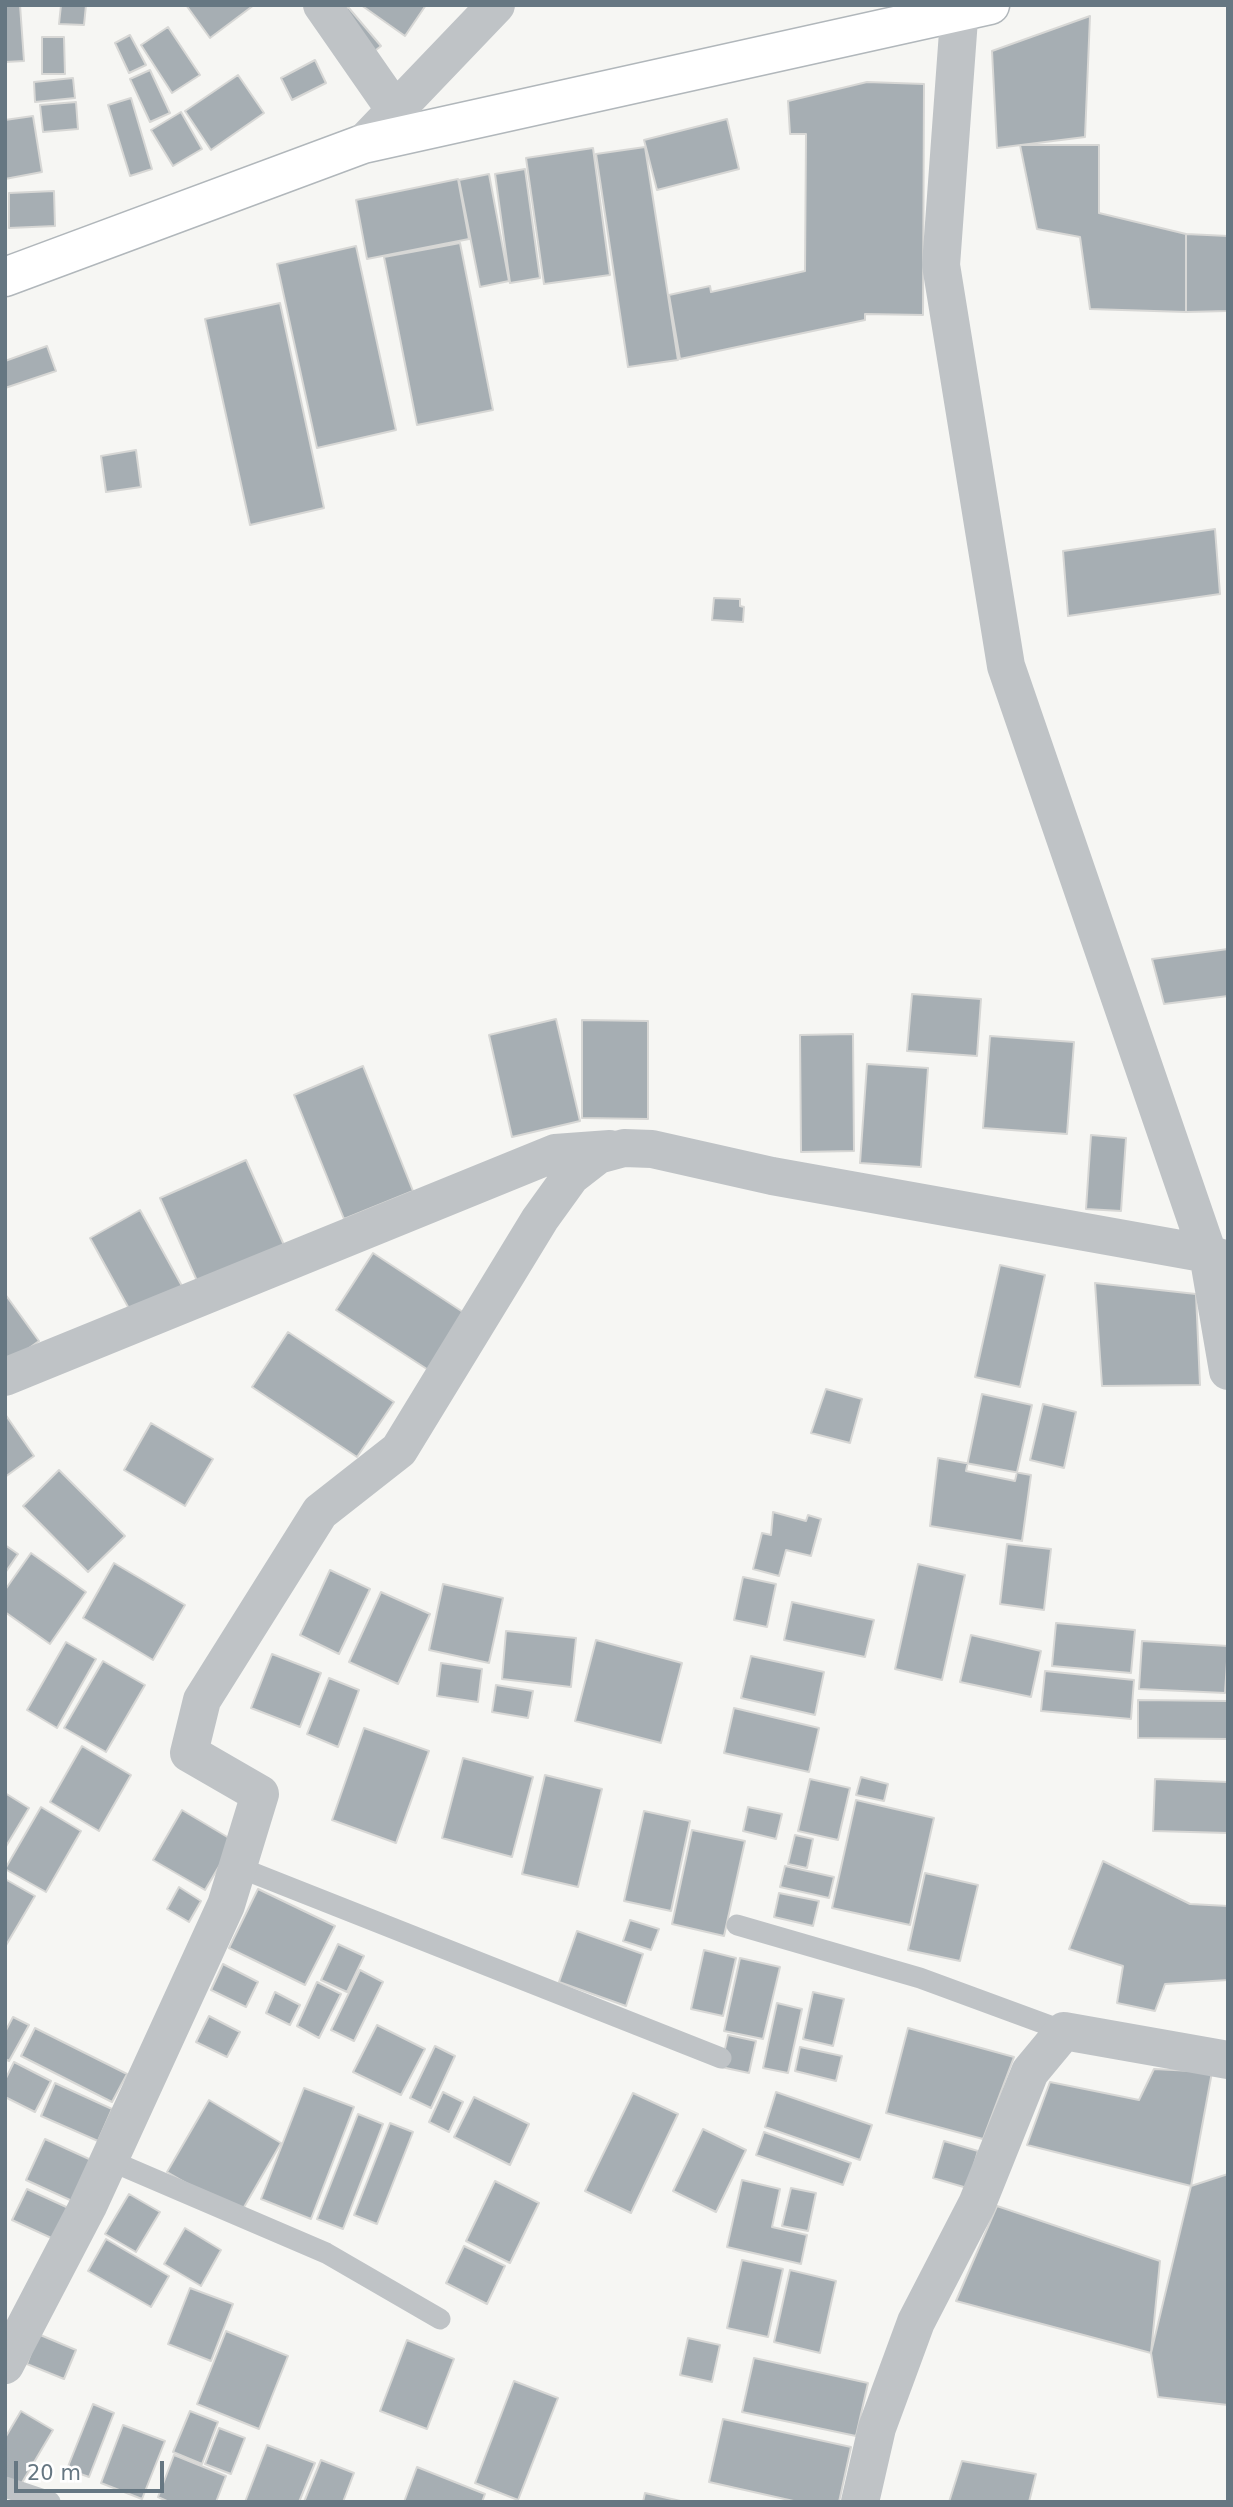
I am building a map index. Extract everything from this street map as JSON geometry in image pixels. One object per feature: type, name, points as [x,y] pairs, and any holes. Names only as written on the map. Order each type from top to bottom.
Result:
[{"type":"main road","points":[[5,277],[363,144],[970,7]]},
{"type":"street","points":[[322,5],[395,110]]},
{"type":"street","points":[[363,144],[496,5]]},
{"type":"street","points":[[970,7],[941,265],[1006,666],[1218,1257],[1228,1371]]},
{"type":"street","points":[[5,1377],[555,1153],[624,1148],[652,1149],[772,1176],[1218,1257]]},
{"type":"street","points":[[5,2365],[88,2207],[226,1905],[260,1794],[189,1753],[202,1700],[320,1512],[398,1450],[540,1219],[571,1176],[598,1155],[624,1148]]},
{"type":"street","points":[[860,2502],[877,2428],[916,2322],[977,2204],[1030,2072],[1064,2031],[1228,2060]]},
{"type":"lane","points":[[238,1867],[721,2058]]},
{"type":"lane","points":[[737,1925],[920,1978],[1064,2031]]},
{"type":"lane","points":[[109,2160],[326,2253],[440,2319]]},
{"type":"lane","points":[[5,2487],[50,2502]]},
{"type":"building","points":[[5,5],[20,5],[24,61],[5,62]]},
{"type":"building","points":[[61,5],[86,5],[84,25],[59,24]]},
{"type":"building","points":[[186,5],[254,5],[210,38]]},
{"type":"building","points":[[361,5],[426,5],[405,36]]},
{"type":"building","points":[[348,7],[381,46],[366,58],[334,18]]},
{"type":"building","points":[[1090,16],[1085,137],[997,148],[992,51]]},
{"type":"building","points":[[168,27],[200,75],[172,93],[141,45]]},
{"type":"building","points":[[130,35],[146,65],[129,73],[115,43]]},
{"type":"building","points":[[42,37],[64,37],[65,74],[42,74]]},
{"type":"building","points":[[315,60],[326,83],[292,100],[281,78]]},
{"type":"building","points":[[150,70],[170,113],[150,122],[130,79]]},
{"type":"building","points":[[238,75],[264,113],[211,150],[185,111]]},
{"type":"building","points":[[73,78],[75,98],[35,102],[34,82]]},
{"type":"building","points":[[867,82],[924,84],[923,315],[865,314],[865,320],[680,359],[669,295],[710,286],[711,292],[805,271],[806,134],[790,134],[788,101]]},
{"type":"building","points":[[131,98],[152,169],[130,176],[108,105]]},
{"type":"building","points":[[76,102],[78,129],[43,132],[40,105]]},
{"type":"building","points":[[181,112],[202,149],[173,166],[151,130]]},
{"type":"building","points":[[33,116],[42,172],[5,179],[5,120]]},
{"type":"building","points":[[727,119],[739,169],[657,190],[644,140]]},
{"type":"building","points":[[1020,145],[1099,145],[1099,213],[1186,234],[1186,312],[1090,309],[1080,237],[1037,229]]},
{"type":"building","points":[[645,147],[678,360],[628,367],[596,154]]},
{"type":"building","points":[[593,148],[610,275],[544,284],[526,158]]},
{"type":"building","points":[[525,169],[540,278],[510,283],[495,174]]},
{"type":"building","points":[[489,174],[509,281],[480,287],[459,180]]},
{"type":"building","points":[[458,179],[469,239],[367,259],[356,200]]},
{"type":"building","points":[[54,191],[55,226],[9,228],[9,193]]},
{"type":"building","points":[[1186,234],[1228,236],[1228,311],[1186,312]]},
{"type":"building","points":[[460,243],[493,410],[417,425],[384,257]]},
{"type":"building","points":[[356,246],[396,430],[317,448],[277,264]]},
{"type":"building","points":[[280,303],[324,508],[250,525],[205,319]]},
{"type":"building","points":[[47,346],[56,371],[5,388],[5,361]]},
{"type":"building","points":[[136,450],[141,487],[106,492],[101,456]]},
{"type":"building","points":[[1215,529],[1220,594],[1068,616],[1063,551]]},
{"type":"building","points":[[714,598],[740,599],[740,606],[744,607],[743,622],[712,620]]},
{"type":"building","points":[[1228,949],[1228,996],[1164,1004],[1152,959]]},
{"type":"building","points":[[912,994],[981,999],[977,1056],[907,1051]]},
{"type":"building","points":[[556,1019],[580,1121],[512,1137],[489,1035]]},
{"type":"building","points":[[582,1020],[648,1021],[648,1119],[582,1118]]},
{"type":"building","points":[[853,1034],[854,1151],[801,1152],[800,1035]]},
{"type":"building","points":[[990,1036],[1074,1042],[1067,1134],[983,1128]]},
{"type":"building","points":[[867,1064],[928,1068],[921,1167],[860,1163]]},
{"type":"building","points":[[363,1066],[413,1191],[344,1219],[294,1095]]},
{"type":"building","points":[[1091,1135],[1126,1138],[1121,1211],[1086,1209]]},
{"type":"building","points":[[246,1160],[288,1254],[202,1292],[160,1198]]},
{"type":"building","points":[[140,1210],[182,1286],[132,1314],[90,1238]]},
{"type":"building","points":[[373,1253],[469,1316],[433,1373],[336,1310]]},
{"type":"building","points":[[1000,1265],[1045,1275],[1020,1387],[975,1377]]},
{"type":"building","points":[[1095,1283],[1196,1294],[1200,1385],[1102,1386]]},
{"type":"building","points":[[5,1294],[39,1341],[5,1365]]},
{"type":"building","points":[[288,1332],[394,1402],[357,1457],[252,1387]]},
{"type":"building","points":[[826,1389],[862,1399],[850,1443],[811,1433]]},
{"type":"building","points":[[982,1394],[1032,1405],[1015,1481],[966,1471]]},
{"type":"building","points":[[1043,1404],[1076,1412],[1064,1468],[1030,1460]]},
{"type":"building","points":[[5,1414],[34,1456],[5,1477]]},
{"type":"building","points":[[151,1423],[213,1459],[185,1506],[124,1470]]},
{"type":"building","points":[[938,1458],[1031,1475],[1022,1541],[930,1526]]},
{"type":"building","points":[[59,1470],[125,1536],[88,1572],[23,1506]]},
{"type":"building","points":[[773,1512],[806,1521],[808,1515],[821,1519],[811,1556],[786,1550],[779,1576],[753,1569],[762,1533],[771,1535]]},
{"type":"building","points":[[1007,1544],[1051,1549],[1044,1610],[1000,1604]]},
{"type":"building","points":[[5,1545],[18,1554],[5,1573]]},
{"type":"building","points":[[31,1553],[86,1592],[50,1644],[5,1612],[5,1590]]},
{"type":"building","points":[[114,1563],[185,1605],[153,1660],[83,1618]]},
{"type":"building","points":[[918,1564],[965,1575],[942,1680],[895,1669]]},
{"type":"building","points":[[330,1570],[370,1589],[339,1654],[300,1635]]},
{"type":"building","points":[[743,1577],[776,1584],[767,1627],[734,1620]]},
{"type":"building","points":[[443,1584],[503,1598],[489,1663],[429,1650]]},
{"type":"building","points":[[381,1592],[430,1614],[398,1684],[349,1662]]},
{"type":"building","points":[[792,1602],[874,1620],[865,1657],[784,1640]]},
{"type":"building","points":[[1056,1623],[1135,1630],[1131,1673],[1052,1666]]},
{"type":"building","points":[[506,1631],[576,1638],[571,1687],[502,1679]]},
{"type":"building","points":[[971,1635],[1041,1651],[1031,1697],[960,1682]]},
{"type":"building","points":[[596,1640],[682,1663],[661,1743],[575,1721]]},
{"type":"building","points":[[1142,1641],[1228,1646],[1225,1693],[1139,1689]]},
{"type":"building","points":[[66,1642],[96,1659],[57,1728],[27,1710]]},
{"type":"building","points":[[272,1654],[321,1673],[300,1727],[251,1708]]},
{"type":"building","points":[[751,1656],[824,1672],[815,1715],[741,1698]]},
{"type":"building","points":[[103,1661],[145,1685],[106,1752],[64,1728]]},
{"type":"building","points":[[441,1663],[482,1669],[478,1702],[437,1696]]},
{"type":"building","points":[[1045,1671],[1134,1680],[1131,1719],[1041,1711]]},
{"type":"building","points":[[329,1678],[359,1690],[338,1747],[307,1734]]},
{"type":"building","points":[[496,1685],[533,1691],[528,1718],[492,1712]]},
{"type":"building","points":[[1138,1700],[1228,1701],[1228,1739],[1138,1738]]},
{"type":"building","points":[[734,1708],[819,1728],[809,1772],[724,1753]]},
{"type":"building","points":[[364,1728],[429,1751],[396,1843],[332,1820]]},
{"type":"building","points":[[82,1746],[131,1775],[99,1831],[50,1802]]},
{"type":"building","points":[[463,1758],[533,1777],[512,1857],[442,1838]]},
{"type":"building","points":[[545,1775],[602,1789],[578,1887],[522,1874]]},
{"type":"building","points":[[861,1777],[888,1784],[884,1801],[856,1795]]},
{"type":"building","points":[[810,1779],[850,1788],[838,1840],[798,1831]]},
{"type":"building","points":[[1155,1779],[1228,1782],[1228,1833],[1153,1831]]},
{"type":"building","points":[[5,1793],[29,1808],[5,1848]]},
{"type":"building","points":[[856,1800],[934,1818],[910,1925],[832,1908]]},
{"type":"building","points":[[41,1807],[81,1831],[46,1892],[5,1869]]},
{"type":"building","points":[[748,1807],[782,1814],[776,1839],[743,1831]]},
{"type":"building","points":[[182,1810],[234,1841],[205,1890],[153,1860]]},
{"type":"building","points":[[644,1811],[690,1821],[671,1911],[624,1901]]},
{"type":"building","points":[[692,1830],[745,1841],[724,1936],[672,1924]]},
{"type":"building","points":[[795,1835],[813,1839],[807,1868],[788,1864]]},
{"type":"building","points":[[1103,1861],[1190,1904],[1228,1906],[1228,1980],[1165,1984],[1155,2011],[1117,2003],[1123,1966],[1069,1949]]},
{"type":"building","points":[[785,1866],[834,1877],[829,1898],[780,1887]]},
{"type":"building","points":[[925,1873],[978,1885],[960,1961],[908,1950]]},
{"type":"building","points":[[5,1879],[35,1896],[5,1947]]},
{"type":"building","points":[[179,1887],[201,1901],[189,1922],[167,1909]]},
{"type":"building","points":[[258,1889],[335,1926],[305,1985],[229,1948]]},
{"type":"building","points":[[779,1893],[819,1901],[813,1926],[774,1917]]},
{"type":"building","points":[[630,1920],[659,1929],[651,1950],[623,1941]]},
{"type":"building","points":[[577,1931],[643,1954],[626,2006],[559,1982]]},
{"type":"building","points":[[338,1944],[364,1956],[347,1992],[321,1980]]},
{"type":"building","points":[[704,1950],[736,1958],[723,2016],[691,2009]]},
{"type":"building","points":[[740,1958],[780,1967],[763,2039],[724,2031]]},
{"type":"building","points":[[223,1964],[258,1982],[246,2007],[211,1990]]},
{"type":"building","points":[[360,1970],[383,1982],[354,2041],[331,2030]]},
{"type":"building","points":[[317,1982],[341,1994],[319,2038],[297,2026]]},
{"type":"building","points":[[275,1992],[300,2005],[290,2025],[266,2013]]},
{"type":"building","points":[[813,1992],[844,1999],[833,2046],[803,2039]]},
{"type":"building","points":[[777,2003],[802,2009],[788,2073],[763,2068]]},
{"type":"building","points":[[209,2016],[240,2032],[227,2057],[196,2042]]},
{"type":"building","points":[[13,2017],[29,2025],[9,2061],[5,2059],[5,2032]]},
{"type":"building","points":[[377,2025],[425,2049],[401,2095],[353,2072]]},
{"type":"building","points":[[35,2028],[127,2074],[112,2102],[21,2056]]},
{"type":"building","points":[[908,2028],[1014,2057],[983,2139],[886,2113]]},
{"type":"building","points":[[728,2035],[756,2041],[749,2073],[721,2067]]},
{"type":"building","points":[[435,2046],[455,2056],[431,2108],[410,2098]]},
{"type":"building","points":[[800,2047],[842,2056],[836,2081],[795,2071]]},
{"type":"building","points":[[14,2062],[51,2081],[35,2112],[5,2097],[5,2080]]},
{"type":"building","points":[[1154,2069],[1212,2072],[1191,2186],[1027,2145],[1050,2082],[1139,2100]]},
{"type":"building","points":[[55,2083],[112,2109],[98,2141],[41,2116]]},
{"type":"building","points":[[304,2088],[354,2107],[311,2219],[261,2199]]},
{"type":"building","points":[[443,2092],[463,2102],[449,2132],[429,2122]]},
{"type":"building","points":[[776,2092],[872,2125],[860,2160],[765,2127]]},
{"type":"building","points":[[633,2093],[678,2114],[631,2213],[585,2191]]},
{"type":"building","points":[[474,2097],[529,2124],[510,2165],[454,2137]]},
{"type":"building","points":[[209,2100],[281,2143],[240,2214],[167,2172]]},
{"type":"building","points":[[358,2114],[383,2124],[343,2229],[317,2219]]},
{"type":"building","points":[[390,2123],[413,2132],[377,2224],[354,2215]]},
{"type":"building","points":[[703,2129],[746,2150],[716,2212],[673,2191]]},
{"type":"building","points":[[764,2132],[851,2163],[843,2185],[756,2155]]},
{"type":"building","points":[[45,2139],[100,2164],[81,2205],[26,2180]]},
{"type":"building","points":[[944,2141],[978,2151],[967,2188],[933,2178]]},
{"type":"building","points":[[1228,2174],[1228,2405],[1158,2397],[1151,2353],[1191,2186]]},
{"type":"building","points":[[742,2180],[780,2189],[772,2227],[807,2235],[801,2264],[727,2247]]},
{"type":"building","points":[[495,2181],[539,2203],[510,2263],[466,2241]]},
{"type":"building","points":[[791,2188],[816,2193],[808,2231],[782,2226]]},
{"type":"building","points":[[27,2189],[75,2211],[60,2242],[12,2220]]},
{"type":"building","points":[[129,2194],[160,2212],[136,2252],[105,2234]]},
{"type":"building","points":[[997,2206],[1160,2261],[1151,2353],[956,2301]]},
{"type":"building","points":[[185,2228],[221,2250],[201,2286],[164,2264]]},
{"type":"building","points":[[106,2239],[169,2276],[151,2307],[88,2271]]},
{"type":"building","points":[[464,2246],[505,2266],[487,2304],[446,2283]]},
{"type":"building","points":[[742,2260],[783,2269],[768,2337],[727,2328]]},
{"type":"building","points":[[790,2270],[836,2281],[820,2353],[774,2342]]},
{"type":"building","points":[[190,2288],[233,2304],[211,2361],[168,2344]]},
{"type":"building","points":[[226,2331],[288,2356],[259,2429],[197,2404]]},
{"type":"building","points":[[38,2334],[76,2350],[64,2379],[27,2364]]},
{"type":"building","points":[[688,2338],[720,2345],[712,2382],[680,2375]]},
{"type":"building","points":[[407,2340],[454,2359],[427,2429],[380,2411]]},
{"type":"building","points":[[754,2358],[868,2383],[856,2436],[742,2412]]},
{"type":"building","points":[[514,2381],[558,2398],[518,2500],[475,2483]]},
{"type":"building","points":[[93,2404],[114,2413],[89,2477],[67,2469]]},
{"type":"building","points":[[21,2411],[53,2430],[20,2486],[5,2477],[5,2438]]},
{"type":"building","points":[[190,2411],[218,2422],[202,2464],[173,2452]]},
{"type":"building","points":[[723,2419],[851,2447],[839,2502],[798,2502],[709,2482]]},
{"type":"building","points":[[123,2425],[165,2441],[142,2499],[101,2483]]},
{"type":"building","points":[[219,2428],[245,2438],[231,2474],[205,2464]]},
{"type":"building","points":[[267,2445],[315,2463],[299,2502],[245,2502]]},
{"type":"building","points":[[174,2455],[226,2476],[216,2502],[169,2502],[158,2497]]},
{"type":"building","points":[[321,2460],[354,2473],[343,2502],[304,2502]]},
{"type":"building","points":[[962,2461],[1036,2474],[1029,2502],[949,2502]]},
{"type":"building","points":[[417,2467],[485,2494],[482,2502],[404,2502]]},
{"type":"building","points":[[645,2493],[685,2502],[643,2502]]}]
